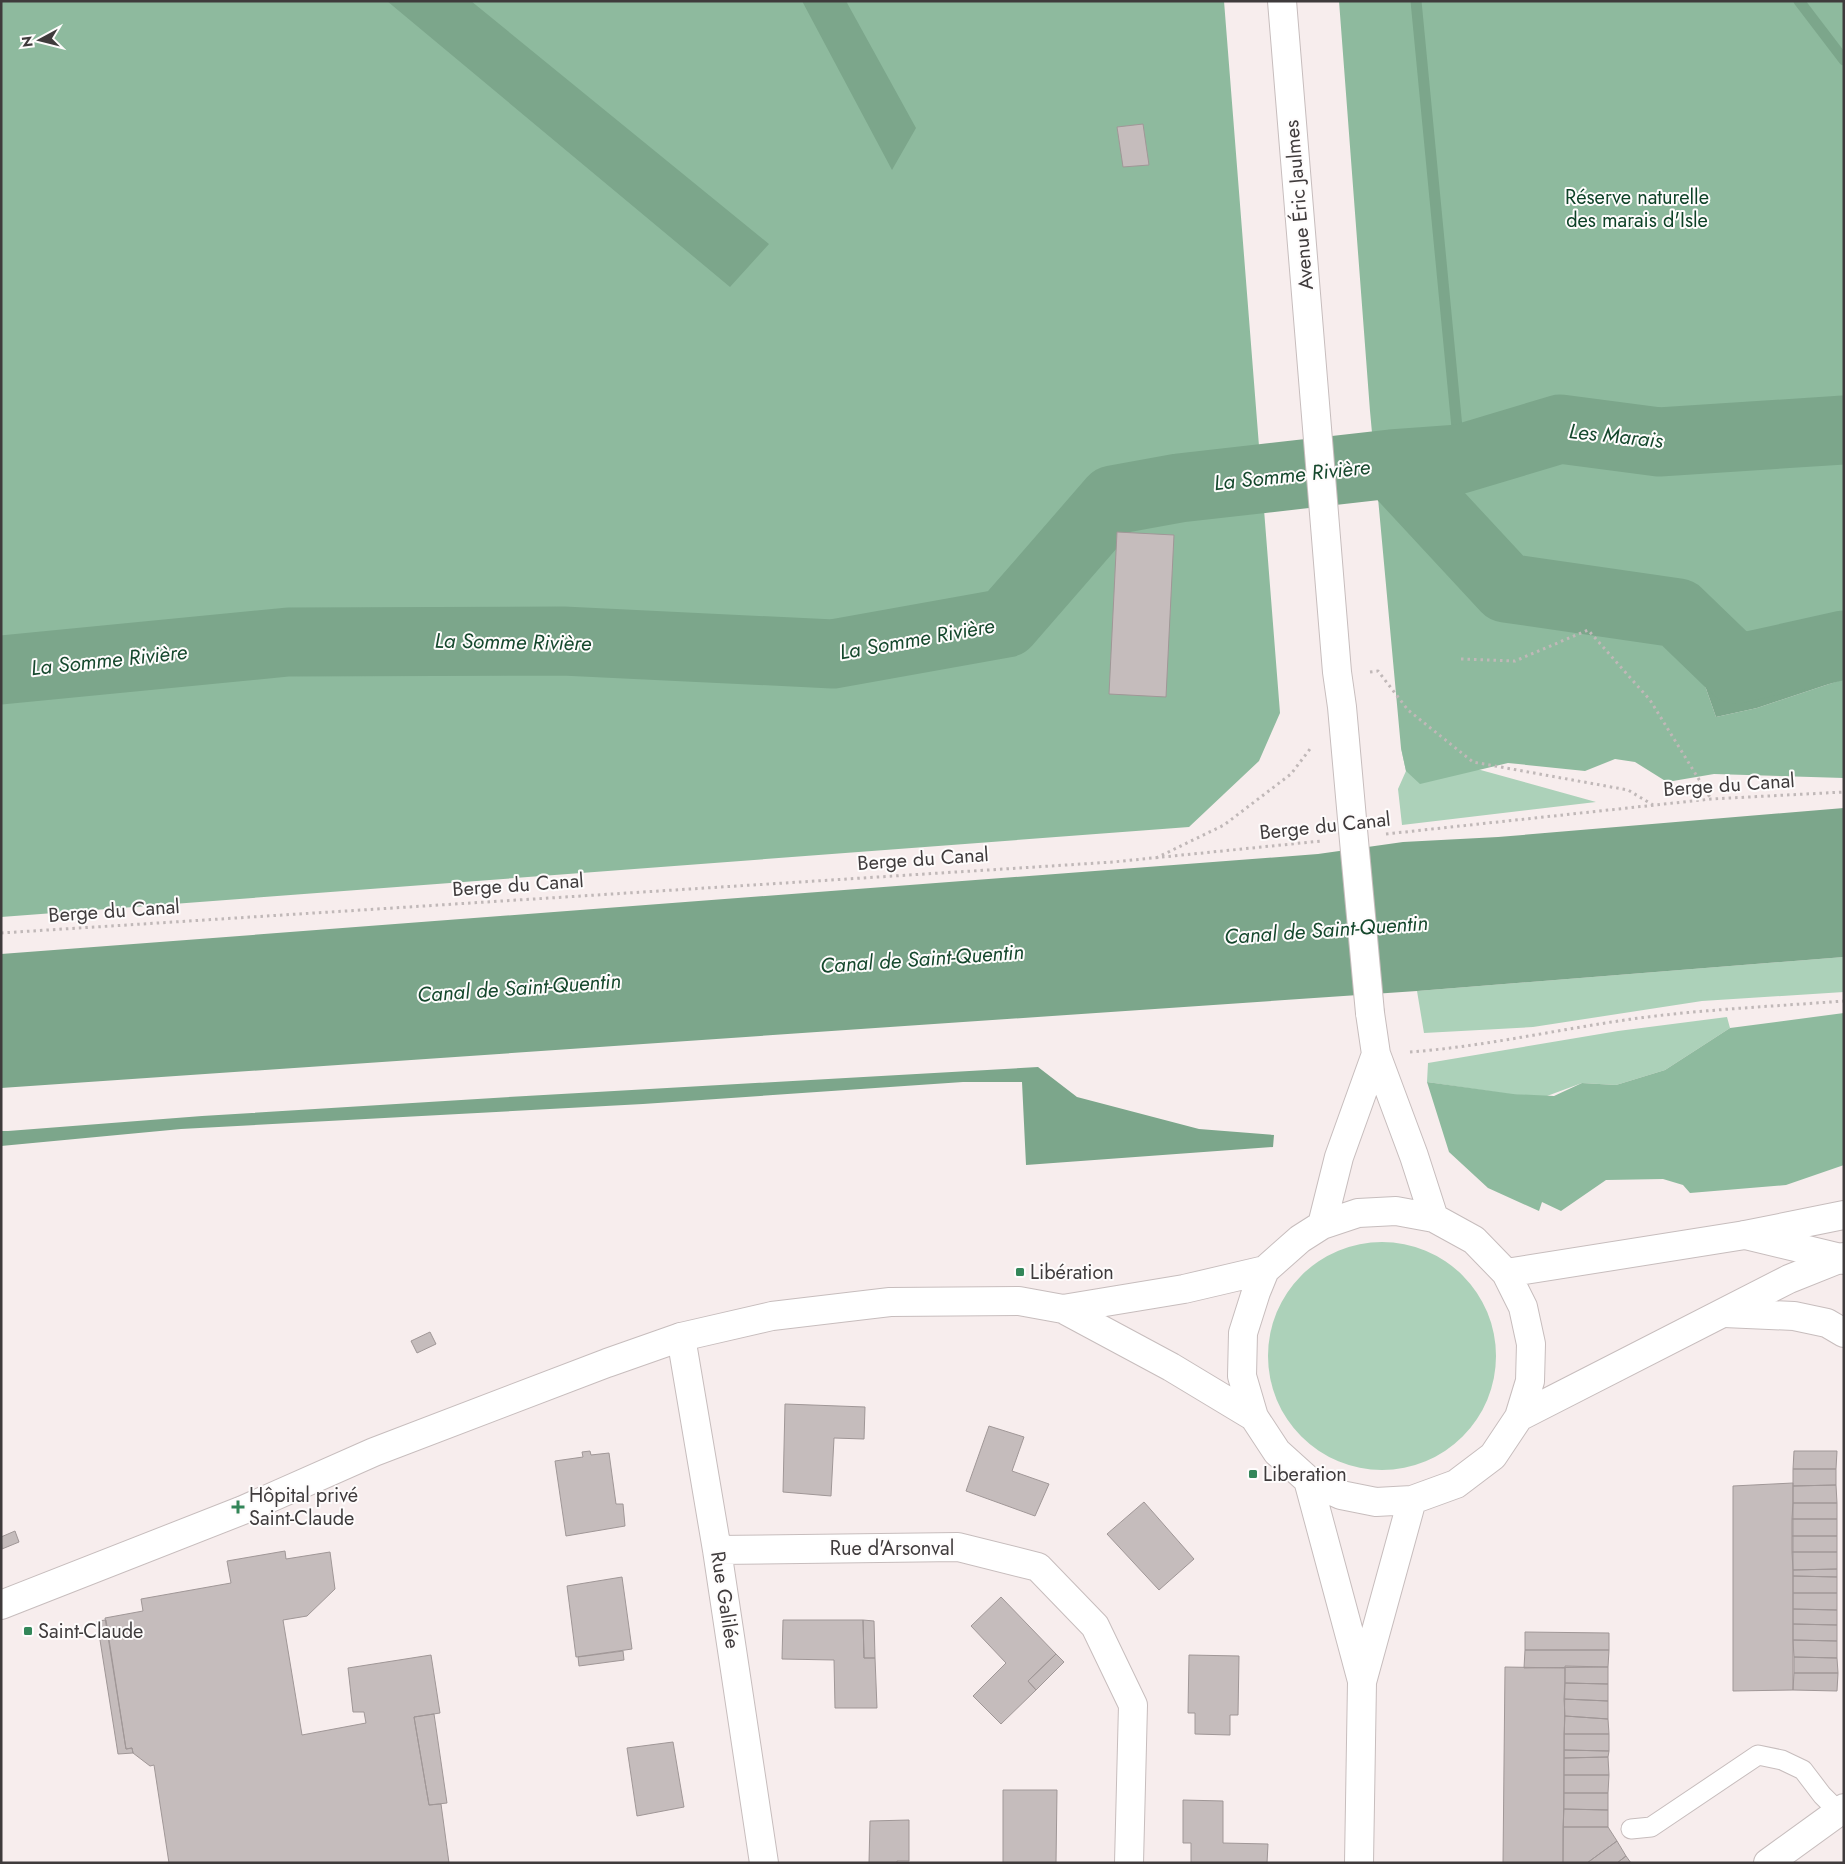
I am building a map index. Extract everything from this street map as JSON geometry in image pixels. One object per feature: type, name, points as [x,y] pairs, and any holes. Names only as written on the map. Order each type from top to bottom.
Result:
[{"type":"street","name":"Avenue Éric Jaulmes","points":[[1282,1],[1337,672],[1342,707],[1370,1013],[1376,1054],[1414,1156],[1434,1218]]},
{"type":"street","points":[[1322,1226],[1339,1157],[1376,1054]]},
{"type":"street","points":[[1063,1309],[1184,1289],[1265,1270],[1300,1240],[1322,1226],[1358,1214],[1396,1211],[1434,1218],[1474,1240],[1506,1273],[1523,1307],[1531,1344],[1530,1381],[1519,1417],[1493,1456],[1456,1484],[1412,1500],[1376,1502],[1341,1495],[1308,1480],[1277,1452],[1254,1417],[1242,1376],[1243,1333],[1265,1270]]},
{"type":"street","points":[[1506,1273],[1745,1235],[1844,1215]]},
{"type":"street","points":[[1745,1235],[1843,1258]]},
{"type":"street","points":[[1519,1417],[1788,1279],[1843,1258]]},
{"type":"street","points":[[1,1605],[242,1510],[374,1452],[606,1362],[681,1337],[772,1316],[890,1302],[1019,1301],[1063,1309],[1171,1367],[1254,1417]]},
{"type":"street","points":[[1724,1313],[1794,1316],[1827,1323],[1844,1334]]},
{"type":"street","name":"Rue Galilée","points":[[681,1337],[717,1550],[764,1863]]},
{"type":"street","points":[[1308,1480],[1362,1682]]},
{"type":"street","points":[[1360,1863],[1362,1682],[1412,1500]]},
{"type":"street","name":"Rue d'Arsonval","points":[[717,1550],[958,1547],[1038,1568],[1095,1626],[1133,1705],[1129,1863]]},
{"type":"street","points":[[1768,1863],[1842,1813]]},
{"type":"lane","points":[[1632,1829],[1650,1827],[1758,1755],[1782,1760],[1803,1770],[1822,1795],[1842,1813]]},
{"type":"path","points":[[1461,659],[1514,661],[1588,630],[1650,700],[1711,799]]},
{"type":"path","points":[[1378,672],[1408,710],[1473,762],[1628,790],[1654,805]]},
{"type":"path","points":[[1154,859],[1224,825],[1292,774],[1342,707]]},
{"type":"path","name":"Berge du Canal","points":[[1,934],[1154,859],[1354,835],[1711,799],[1844,792]]},
{"type":"path","points":[[1376,1054],[1436,1050],[1511,1040],[1646,1018],[1844,1001]]},
{"type":"shaded area","points":[[1401,748],[1596,802],[1402,825],[1398,789],[1406,771]]},
{"type":"shaded area","points":[[1844,957],[1844,992],[1702,1001],[1533,1027],[1424,1033],[1417,991]]},
{"type":"shaded area","points":[[1727,1017],[1730,1028],[1665,1070],[1616,1085],[1582,1083],[1547,1096],[1536,1096],[1508,1094],[1427,1082],[1428,1063],[1618,1031]]},
{"type":"shaded area","points":[[1382,1242],[1415,1247],[1436,1256],[1454,1268],[1470,1284],[1482,1302],[1491,1323],[1496,1356],[1491,1389],[1482,1410],[1470,1428],[1454,1444],[1436,1456],[1415,1465],[1382,1470],[1349,1465],[1328,1456],[1310,1444],[1294,1428],[1282,1410],[1273,1389],[1268,1356],[1273,1323],[1282,1302],[1294,1284],[1310,1268],[1328,1256],[1349,1247]]},
{"type":"green space","points":[[1,1],[1224,1],[1280,713],[1259,761],[1189,827],[1,917]]},
{"type":"green space","name":"Réserve naturelle des marais d'Isle","points":[[1339,1],[1844,1],[1844,617],[1753,641],[1734,641],[1703,680],[1716,717],[1757,708],[1844,679],[1844,778],[1714,774],[1667,782],[1635,762],[1615,759],[1585,771],[1508,763],[1420,784],[1406,771],[1401,748],[1370,411]]},
{"type":"green space","points":[[1844,1013],[1844,1165],[1786,1185],[1690,1193],[1683,1185],[1663,1179],[1606,1180],[1561,1211],[1542,1202],[1539,1211],[1488,1188],[1449,1152],[1427,1082],[1513,1094],[1554,1096],[1582,1083],[1616,1085],[1665,1070],[1730,1028]]},
{"type":"water","points":[[387,1],[471,1],[769,244],[730,287]]},
{"type":"water","points":[[802,1],[846,1],[916,128],[892,170]]},
{"type":"water","points":[[1844,617],[1844,679],[1757,708],[1716,717],[1703,680],[1705,669],[1734,641],[1753,641]]},
{"type":"water","name":"Canal de Saint-Quentin","points":[[1844,808],[1844,957],[1417,991],[1,1088],[1,954],[1318,854],[1403,842],[1498,837]]},
{"type":"water","points":[[1038,1067],[1077,1097],[1199,1129],[1274,1135],[1273,1147],[1026,1165],[1022,1082],[963,1082],[643,1104],[181,1129],[1,1146],[1,1131],[202,1116],[526,1096]]},
{"type":"building","points":[[1143,124],[1149,165],[1123,167],[1117,127]]},
{"type":"building","points":[[1117,532],[1174,535],[1166,697],[1109,694]]},
{"type":"building","points":[[430,1332],[436,1344],[417,1353],[411,1341]]},
{"type":"building","points":[[785,1404],[865,1407],[864,1439],[834,1438],[831,1496],[783,1492]]},
{"type":"building","points":[[989,1426],[1024,1437],[1012,1471],[1049,1484],[1035,1516],[966,1491]]},
{"type":"building","points":[[590,1451],[591,1455],[609,1453],[616,1504],[623,1504],[625,1526],[566,1536],[555,1461],[583,1457],[582,1452]]},
{"type":"building","points":[[1794,1451],[1837,1451],[1836,1469],[1793,1469]]},
{"type":"building","points":[[1793,1469],[1836,1469],[1836,1485],[1793,1486]]},
{"type":"building","points":[[1793,1483],[1793,1690],[1733,1691],[1733,1486]]},
{"type":"building","points":[[1836,1485],[1837,1503],[1793,1503],[1793,1486]]},
{"type":"building","points":[[1144,1502],[1194,1559],[1159,1590],[1107,1534]]},
{"type":"building","points":[[1793,1503],[1837,1503],[1837,1519],[1792,1519]]},
{"type":"building","points":[[1792,1519],[1837,1519],[1837,1536],[1792,1536]]},
{"type":"building","points":[[15,1531],[19,1542],[2,1549],[1,1537]]},
{"type":"building","points":[[1792,1536],[1837,1536],[1837,1552],[1792,1552]]},
{"type":"building","points":[[285,1551],[286,1559],[330,1552],[335,1589],[307,1616],[283,1620],[302,1735],[366,1723],[364,1712],[353,1712],[348,1668],[431,1655],[440,1713],[414,1717],[429,1805],[441,1804],[449,1863],[169,1863],[154,1765],[150,1766],[133,1753],[132,1748],[126,1749],[105,1618],[143,1611],[141,1599],[231,1583],[227,1561]]},
{"type":"building","points":[[1792,1552],[1837,1552],[1837,1569],[1793,1570]]},
{"type":"building","points":[[1837,1569],[1837,1577],[1793,1576],[1793,1570]]},
{"type":"building","points":[[1793,1576],[1837,1577],[1837,1593],[1793,1593]]},
{"type":"building","points":[[622,1577],[632,1649],[576,1657],[567,1586]]},
{"type":"building","points":[[1793,1593],[1837,1593],[1837,1610],[1793,1609]]},
{"type":"building","points":[[1001,1597],[1056,1654],[1028,1681],[1036,1690],[1001,1724],[973,1696],[1006,1663],[971,1626]]},
{"type":"building","points":[[1793,1609],[1837,1610],[1837,1625],[1793,1624]]},
{"type":"building","points":[[106,1620],[126,1749],[132,1748],[133,1753],[118,1754],[97,1621]]},
{"type":"building","points":[[783,1620],[863,1620],[864,1658],[875,1658],[877,1708],[835,1708],[834,1660],[782,1659]]},
{"type":"building","points":[[863,1620],[874,1621],[875,1658],[864,1658]]},
{"type":"building","points":[[1793,1624],[1837,1625],[1837,1641],[1793,1640]]},
{"type":"building","points":[[1525,1632],[1609,1633],[1609,1650],[1525,1650]]},
{"type":"building","points":[[1793,1640],[1837,1641],[1837,1658],[1794,1657]]},
{"type":"building","points":[[1525,1650],[1609,1650],[1608,1667],[1524,1668]]},
{"type":"building","points":[[623,1651],[624,1660],[579,1666],[578,1657]]},
{"type":"building","points":[[1056,1654],[1064,1662],[1036,1690],[1028,1681]]},
{"type":"building","points":[[1189,1655],[1239,1656],[1238,1715],[1230,1715],[1230,1735],[1195,1734],[1195,1713],[1188,1713]]},
{"type":"building","points":[[1794,1657],[1837,1658],[1838,1673],[1794,1673]]},
{"type":"building","points":[[1565,1666],[1608,1667],[1608,1684],[1565,1683]]},
{"type":"building","points":[[1505,1667],[1565,1668],[1563,1863],[1503,1863]]},
{"type":"building","points":[[1794,1673],[1838,1673],[1837,1691],[1793,1690]]},
{"type":"building","points":[[1565,1683],[1608,1684],[1608,1701],[1564,1699]]},
{"type":"building","points":[[1564,1699],[1608,1701],[1608,1719],[1565,1716]]},
{"type":"building","points":[[434,1714],[447,1803],[429,1805],[414,1717]]},
{"type":"building","points":[[1565,1716],[1608,1719],[1609,1734],[1564,1734]]},
{"type":"building","points":[[1564,1734],[1609,1734],[1609,1751],[1564,1750]]},
{"type":"building","points":[[673,1742],[684,1807],[637,1816],[627,1748]]},
{"type":"building","points":[[1564,1750],[1609,1751],[1608,1757],[1564,1758]]},
{"type":"building","points":[[1608,1757],[1609,1775],[1564,1775],[1564,1758]]},
{"type":"building","points":[[1564,1775],[1609,1775],[1608,1793],[1564,1793]]},
{"type":"building","points":[[1003,1790],[1057,1790],[1056,1863],[1003,1863]]},
{"type":"building","points":[[1564,1793],[1608,1793],[1608,1810],[1564,1809]]},
{"type":"building","points":[[1183,1800],[1223,1801],[1223,1843],[1268,1844],[1267,1863],[1191,1863],[1191,1843],[1183,1843]]},
{"type":"building","points":[[1564,1809],[1608,1810],[1608,1827],[1563,1827]]},
{"type":"building","points":[[909,1820],[909,1861],[869,1863],[870,1821]]},
{"type":"building","points":[[1563,1827],[1608,1827],[1617,1841],[1587,1863],[1563,1863]]},
{"type":"building","points":[[1617,1841],[1626,1856],[1617,1863],[1587,1863]]},
{"type":"building","points":[[1626,1856],[1631,1863],[1617,1863]]},
{"type":"waterway","points":[[1416,1],[1460,459]]},
{"type":"waterway","points":[[1799,1],[1844,60]]},
{"type":"waterway","name":"Les Marais","points":[[1391,464],[1460,459],[1560,429],[1659,442],[1844,430]]},
{"type":"waterway","name":"La Somme Rivière","points":[[1,670],[288,642],[563,641],[833,654],[1006,623],[1113,500],[1179,488],[1391,464],[1506,588],[1678,613],[1736,669],[1844,645]]},
{"type":"place","name":"Libération","points":[[1020,1272]]},
{"type":"place","name":"Liberation","points":[[1253,1474]]},
{"type":"place","name":"Hôpital privé Saint-Claude","points":[[238,1507]]},
{"type":"place","name":"Saint-Claude","points":[[28,1631]]}]
